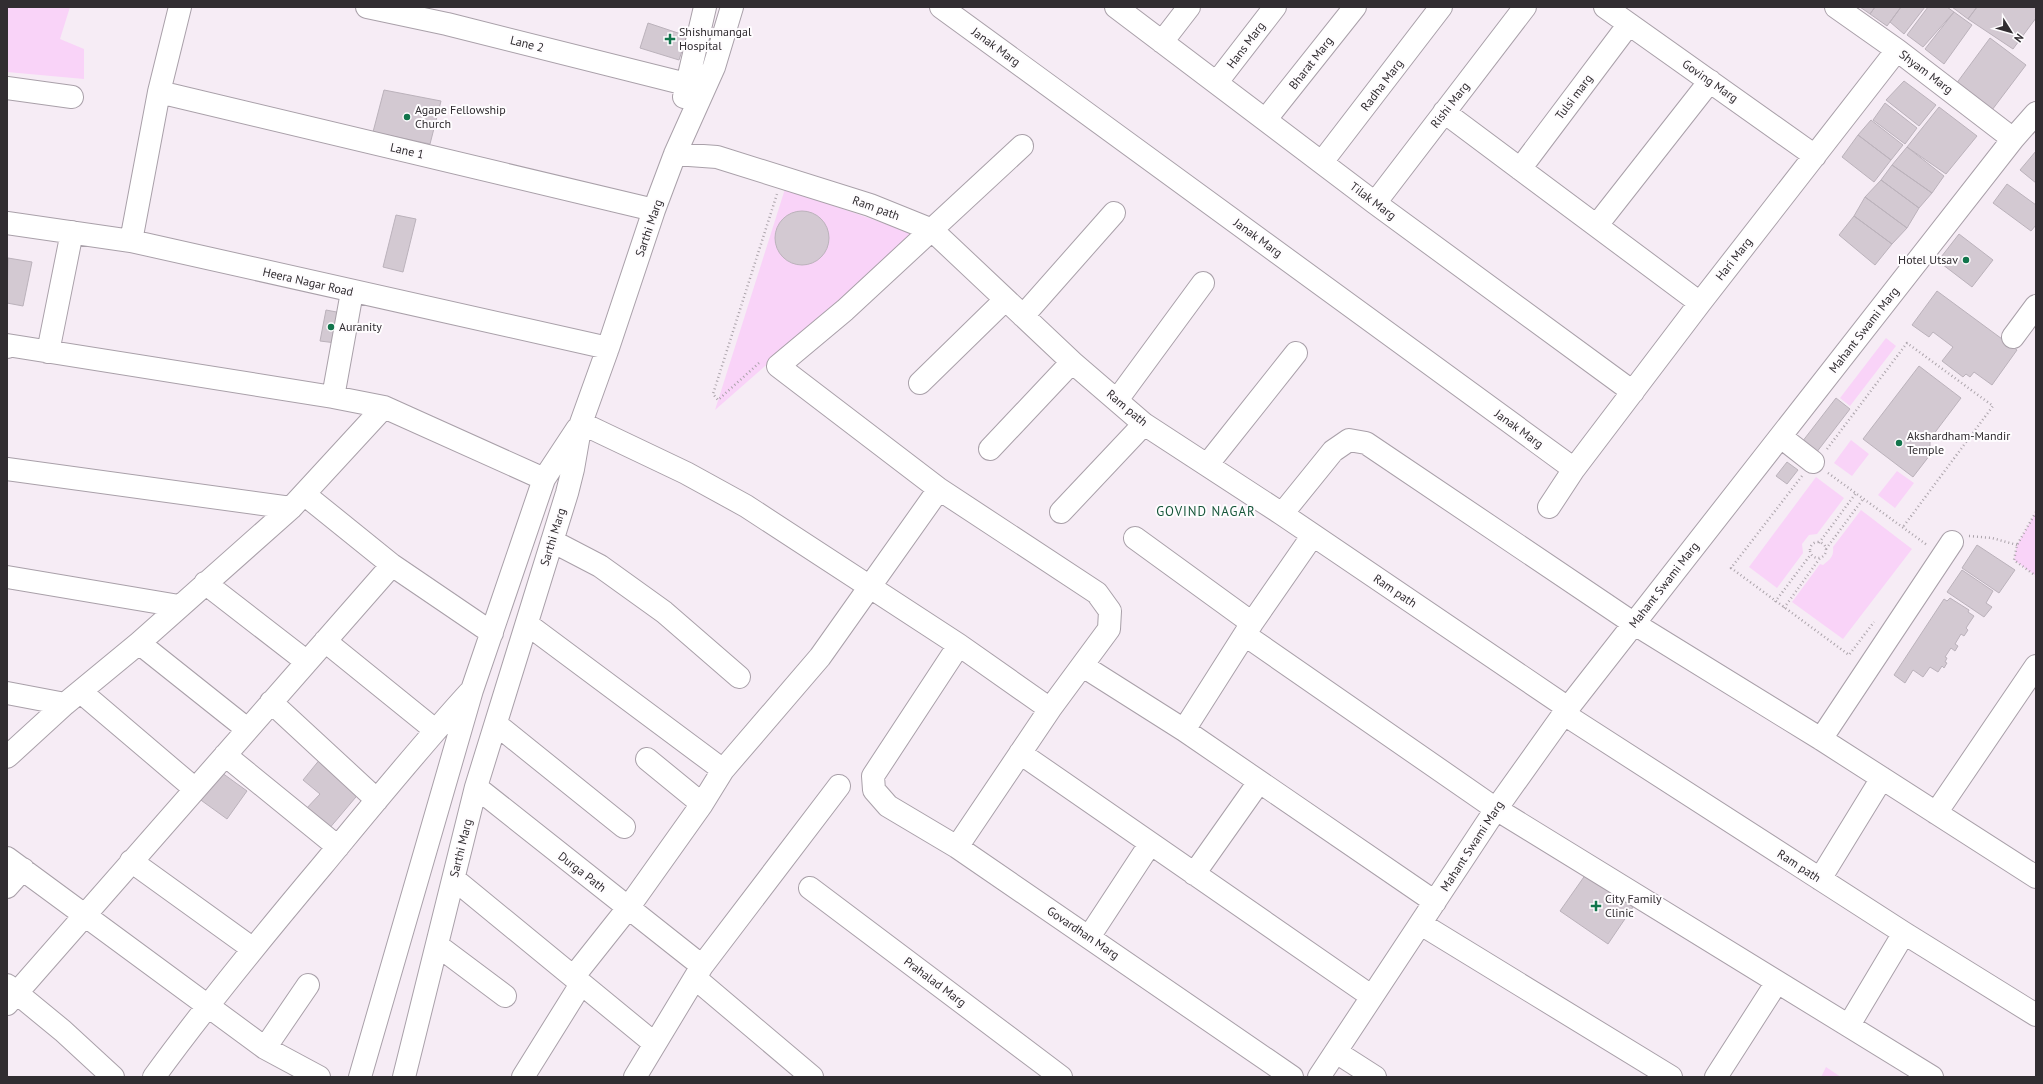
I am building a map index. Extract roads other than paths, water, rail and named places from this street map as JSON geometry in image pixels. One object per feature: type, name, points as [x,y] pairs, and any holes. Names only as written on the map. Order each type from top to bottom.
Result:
[{"type":"street","points":[[131,241],[159,92],[180,7]]},
{"type":"street","name":"Lane 2","points":[[367,7],[447,24],[686,84]]},
{"type":"street","points":[[675,154],[686,84],[705,7]]},
{"type":"street","name":"Sarthi Marg","points":[[404,1077],[475,792],[573,469],[581,423],[608,348],[654,210],[675,154],[714,67],[732,7]]},
{"type":"street","name":"Janak Marg","points":[[941,7],[1574,469]]},
{"type":"street","name":"Tilak Marg","points":[[1116,7],[1266,119],[1375,203],[1633,392]]},
{"type":"street","points":[[1162,42],[1189,7]]},
{"type":"street","name":"Hans Marg","points":[[1217,82],[1275,7]]},
{"type":"street","name":"Bharat Marg","points":[[1266,119],[1355,7]]},
{"type":"street","name":"Radha Marg","points":[[1322,162],[1441,7]]},
{"type":"street","name":"Rishi Marg","points":[[1375,203],[1525,7]]},
{"type":"street","name":"Goving Marg","points":[[1605,7],[1815,156]]},
{"type":"street","name":"Shyam Marg","points":[[1836,7],[1897,50],[2014,139]]},
{"type":"street","name":"Tulsi marg","points":[[1520,169],[1629,24]]},
{"type":"street","name":"Hari Marg","points":[[1549,507],[1574,469],[1897,50]]},
{"type":"street","points":[[1597,225],[1710,81]]},
{"type":"street","points":[[7,88],[72,97]]},
{"type":"street","name":"Lane 1","points":[[159,92],[654,210]]},
{"type":"street","points":[[1444,112],[1597,225],[1700,304]]},
{"type":"street","name":"Mahant Swami Marg","points":[[1319,1077],[1371,996],[1421,924],[1496,809],[1566,711],[1633,623],[2036,113]]},
{"type":"street","points":[[957,847],[1050,709],[1109,629],[1110,611],[1097,593],[939,489],[778,366],[845,310],[1022,146]]},
{"type":"street","name":"Ram path","points":[[675,154],[717,157],[870,205],[932,230],[1072,362],[1144,424],[1313,535],[1566,711],[1820,879],[2036,1015]]},
{"type":"street","points":[[1023,316],[1114,213]]},
{"type":"street","name":"Heera Nagar Road","points":[[7,222],[131,241],[352,292],[608,348]]},
{"type":"street","points":[[48,352],[72,232]]},
{"type":"street","points":[[1117,400],[1203,283]]},
{"type":"street","points":[[333,397],[352,292]]},
{"type":"street","points":[[920,383],[1005,300]]},
{"type":"street","points":[[2012,337],[2036,306]]},
{"type":"street","points":[[7,347],[7,345],[333,397],[384,407],[544,479]]},
{"type":"street","points":[[1207,465],[1296,353]]},
{"type":"street","points":[[990,449],[1072,362]]},
{"type":"street","points":[[7,757],[73,698],[139,643],[297,501],[384,407]]},
{"type":"street","points":[[360,1077],[472,690],[544,479],[581,423],[686,473],[746,506],[871,586],[959,645],[1050,709]]},
{"type":"street","points":[[1061,512],[1144,424]]},
{"type":"street","points":[[1781,437],[1814,463]]},
{"type":"street","points":[[1282,514],[1333,451],[1349,440],[1366,444],[1633,623],[1821,739],[2036,877]]},
{"type":"street","points":[[7,469],[297,501],[492,633]]},
{"type":"street","points":[[523,1077],[577,980],[702,804],[723,770],[820,656],[939,489]]},
{"type":"street","points":[[1184,730],[1249,629],[1313,535]]},
{"type":"street","points":[[1135,538],[1249,629],[1496,809],[1932,1077]]},
{"type":"street","points":[[552,541],[600,566],[664,612],[739,677]]},
{"type":"street","points":[[1821,739],[1952,542]]},
{"type":"street","points":[[113,1077],[10,994],[84,916],[392,565]]},
{"type":"street","points":[[7,577],[179,606]]},
{"type":"street","points":[[205,583],[307,662]]},
{"type":"street","points":[[527,624],[723,770]]},
{"type":"street","points":[[325,641],[435,730]]},
{"type":"street","points":[[139,643],[247,729]]},
{"type":"street","name":"Govardhan Marg","points":[[959,645],[873,776],[874,790],[888,806],[957,847],[1292,1077]]},
{"type":"street","points":[[1083,666],[1184,730],[1435,902]]},
{"type":"street","points":[[1936,813],[2034,676]]},
{"type":"street","points":[[154,1077],[194,1022],[253,949],[435,730],[472,690]]},
{"type":"street","points":[[7,693],[73,698],[195,789]]},
{"type":"street","points":[[271,702],[377,800]]},
{"type":"street","points":[[496,724],[624,827]]},
{"type":"street","points":[[1020,753],[1371,996]]},
{"type":"street","points":[[225,755],[338,846]]},
{"type":"street","points":[[647,759],[702,804]]},
{"type":"street","points":[[1820,879],[1882,778]]},
{"type":"street","name":"Durga Path","points":[[446,781],[475,792],[628,908],[695,967],[812,1077]]},
{"type":"street","points":[[1194,874],[1259,782]]},
{"type":"street","points":[[635,1077],[656,1044],[695,967],[838,786]]},
{"type":"street","points":[[1089,937],[1150,844]]},
{"type":"street","points":[[131,862],[253,949]]},
{"type":"street","points":[[7,887],[15,864],[265,1048],[319,1077]]},
{"type":"street","points":[[454,879],[656,1044]]},
{"type":"street","name":"Prahalad Marg","points":[[810,888],[1061,1077]]},
{"type":"street","points":[[1421,924],[1671,1077]]},
{"type":"street","points":[[1848,1025],[1904,933]]},
{"type":"street","points":[[437,945],[505,996]]},
{"type":"street","points":[[1716,1077],[1777,982]]},
{"type":"street","points":[[265,1048],[308,985]]},
{"type":"street","points":[[1336,1052],[1375,1077]]},
{"type":"place","name":"Shishumangal Hospital","points":[[670,39]]},
{"type":"place","name":"Agape Fellowship Church","points":[[407,117]]},
{"type":"place","name":"Hotel Utsav","points":[[1966,260]]},
{"type":"place","name":"Auranity","points":[[331,327]]},
{"type":"place","name":"Akshardham-Mandir Temple","points":[[1899,443]]},
{"type":"place","name":"City Family Clinic","points":[[1596,906]]},
{"type":"district","name":"GOVIND NAGAR","points":[[1206,511]]}]
